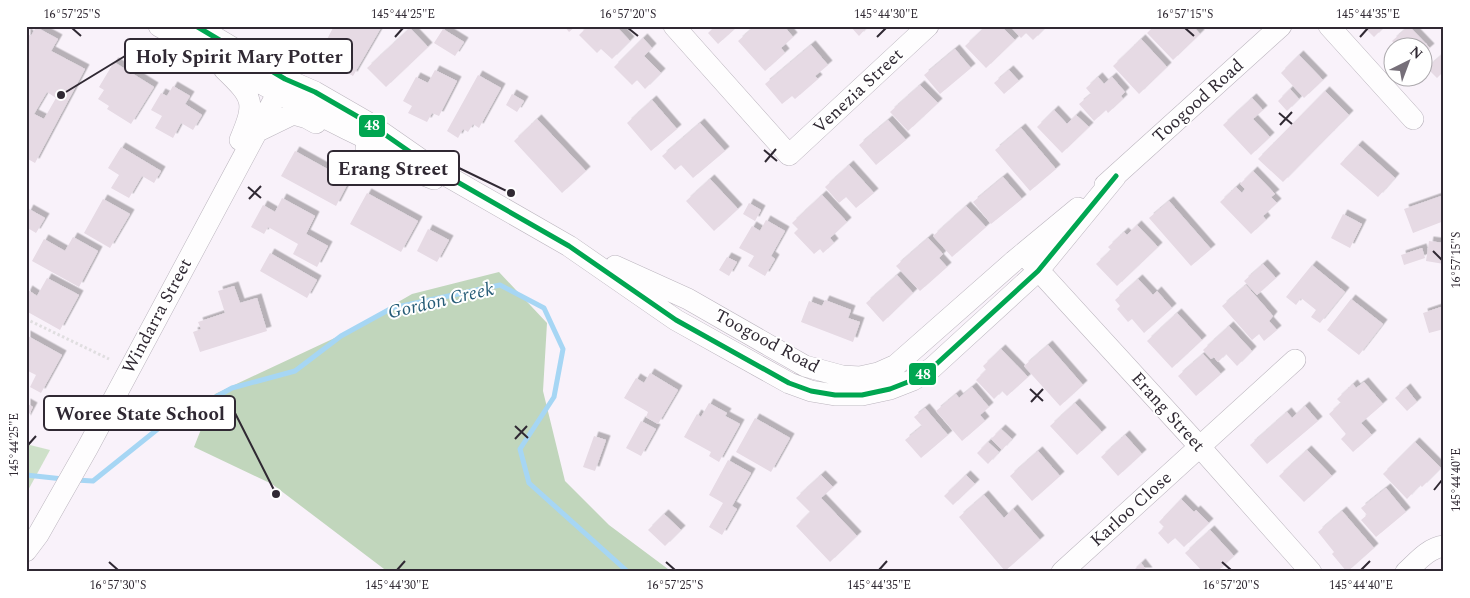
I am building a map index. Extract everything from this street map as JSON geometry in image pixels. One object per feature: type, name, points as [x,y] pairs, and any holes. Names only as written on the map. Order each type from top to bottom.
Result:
[{"type":"street","name":"Toogood Road","points":[[160,26],[204,51],[281,85],[315,92],[367,122],[433,168],[569,246],[676,320],[789,383],[811,391],[836,395],[862,395],[890,389],[932,368],[1038,271],[1116,176]]},
{"type":"street","name":"Toogood Road","points":[[196,26],[281,85]]},
{"type":"street","name":"Venezia Street","points":[[674,26],[789,155],[928,26]]},
{"type":"street","name":"Toogood Road","points":[[569,246],[688,298],[805,366],[842,376],[860,377],[878,373],[896,365],[1116,176],[1281,26]]},
{"type":"street","points":[[1329,26],[1413,119]]},
{"type":"street","points":[[172,288],[250,116],[250,103],[242,86],[204,51]]},
{"type":"street","name":"Windarra Street","points":[[32,543],[88,446],[281,85]]},
{"type":"street","points":[[256,132],[293,114],[298,114],[394,163],[494,203]]},
{"type":"street","name":"Erang Street","points":[[1023,254],[1200,447],[1311,572]]},
{"type":"street","name":"Karloo Close","points":[[1062,572],[1295,360]]},
{"type":"street","points":[[1406,572],[1429,551],[1444,546]]},
{"type":"path","points":[[26,319],[109,359]]},
{"type":"green space","points":[[499,272],[547,323],[543,391],[565,481],[609,525],[672,572],[388,572],[272,484],[194,447],[215,394],[341,335],[412,294]]},
{"type":"green space","points":[[26,444],[50,450],[26,494]]},
{"type":"building","points":[[334,26],[382,26],[353,76],[341,69],[351,51],[341,46],[337,52],[324,45]]},
{"type":"building","points":[[564,26],[576,26],[569,32]]},
{"type":"building","points":[[588,26],[616,26],[630,41],[612,59],[601,49],[597,53],[579,35]]},
{"type":"building","points":[[715,26],[738,26],[718,44],[708,33]]},
{"type":"building","points":[[755,26],[784,26],[793,37],[781,48],[785,53],[765,71],[738,41]]},
{"type":"building","points":[[850,26],[868,26],[859,36]]},
{"type":"building","points":[[986,26],[1001,26],[1015,40],[986,68],[965,46]]},
{"type":"building","points":[[1010,26],[1047,26],[1033,40],[1026,33],[1021,38]]},
{"type":"building","points":[[1154,26],[1193,26],[1200,34],[1173,60],[1147,33]]},
{"type":"building","points":[[1363,26],[1385,26],[1374,37]]},
{"type":"building","points":[[1409,26],[1420,38],[1395,38]]},
{"type":"building","points":[[36,27],[58,39],[51,51],[85,69],[35,163],[26,158],[26,33],[31,36]],"holes":[[[47,92],[56,98],[44,119],[34,114]]]},
{"type":"building","points":[[410,28],[428,47],[386,87],[367,68]]},
{"type":"building","points":[[443,29],[464,42],[455,56],[434,43]]},
{"type":"building","points":[[643,38],[652,48],[644,56],[661,73],[645,89],[637,80],[632,85],[614,67]]},
{"type":"building","points":[[1141,39],[1167,67],[1139,94],[1113,66]]},
{"type":"building","points":[[811,45],[828,65],[815,76],[818,79],[795,99],[792,96],[782,104],[765,84]]},
{"type":"building","points":[[955,49],[971,68],[940,94],[924,75]]},
{"type":"building","points":[[1444,53],[1444,71],[1437,78],[1432,73],[1432,64]]},
{"type":"building","points":[[1299,55],[1323,80],[1304,98],[1281,73]]},
{"type":"building","points":[[114,62],[154,87],[131,124],[107,109],[109,106],[98,99],[104,90],[99,87]]},
{"type":"building","points":[[435,70],[457,81],[439,116],[432,113],[427,122],[408,113],[412,106],[403,101],[416,77],[428,83]]},
{"type":"building","points":[[1009,70],[1019,81],[1004,94],[994,83]]},
{"type":"building","points":[[478,75],[501,88],[479,128],[473,124],[468,132],[463,129],[458,138],[447,131]]},
{"type":"building","points":[[1098,77],[1104,84],[1112,77],[1125,92],[1121,96],[1123,99],[1108,113],[1106,110],[1094,121],[1079,104],[1091,94],[1086,88]]},
{"type":"building","points":[[920,85],[938,103],[908,131],[890,112]]},
{"type":"building","points":[[173,86],[190,96],[185,104],[202,115],[193,130],[181,123],[173,138],[155,128],[162,116],[151,110],[161,93],[167,96]]},
{"type":"building","points":[[1290,89],[1299,99],[1287,111],[1278,101]]},
{"type":"building","points":[[1325,91],[1349,115],[1283,182],[1258,159]]},
{"type":"building","points":[[512,94],[524,101],[517,112],[506,105]]},
{"type":"building","points":[[1252,98],[1263,110],[1253,119],[1270,137],[1251,155],[1223,125]]},
{"type":"building","points":[[652,100],[677,129],[651,151],[627,123]]},
{"type":"building","points":[[1054,110],[1067,124],[1076,115],[1089,127],[1062,153],[1037,127]]},
{"type":"building","points":[[537,119],[586,171],[562,193],[514,141]]},
{"type":"building","points":[[888,120],[906,140],[876,165],[859,145]]},
{"type":"building","points":[[700,123],[725,151],[693,178],[681,165],[675,170],[662,156]]},
{"type":"building","points":[[1021,128],[1056,169],[1030,191],[995,150]]},
{"type":"building","points":[[1358,145],[1395,178],[1378,197],[1340,164]]},
{"type":"building","points":[[121,147],[161,171],[154,183],[142,176],[129,198],[111,188],[119,175],[108,168]]},
{"type":"building","points":[[295,151],[349,181],[336,206],[281,176]]},
{"type":"building","points":[[849,165],[874,193],[856,208],[846,197],[839,203],[825,187]]},
{"type":"building","points":[[1253,171],[1275,194],[1271,197],[1277,203],[1263,216],[1266,220],[1251,234],[1220,202],[1236,187],[1242,193],[1245,189],[1240,184]]},
{"type":"building","points":[[1003,177],[1022,199],[991,224],[973,202]]},
{"type":"building","points":[[710,179],[738,209],[714,231],[686,201]]},
{"type":"building","points":[[367,193],[418,221],[401,252],[350,224]]},
{"type":"building","points":[[822,195],[847,222],[830,238],[834,243],[823,253],[820,249],[814,254],[794,233],[798,229],[792,223]]},
{"type":"building","points":[[1444,195],[1444,221],[1413,233],[1404,209]]},
{"type":"building","points":[[282,198],[315,216],[306,234],[328,246],[317,267],[293,254],[298,244],[268,227],[264,234],[251,227],[263,205],[275,212]]},
{"type":"building","points":[[103,199],[130,214],[110,248],[84,233]]},
{"type":"building","points":[[1169,201],[1211,249],[1191,266],[1149,218]]},
{"type":"building","points":[[749,203],[761,210],[755,221],[743,214]]},
{"type":"building","points":[[966,206],[986,227],[952,257],[933,236]]},
{"type":"building","points":[[29,209],[45,218],[36,233],[26,227],[26,215]]},
{"type":"building","points":[[1343,214],[1362,224],[1350,248],[1331,238]]},
{"type":"building","points":[[766,220],[785,231],[771,256],[775,259],[765,276],[748,266],[754,256],[739,248],[752,226],[760,231]]},
{"type":"building","points":[[1137,225],[1158,247],[1117,286],[1096,264],[1111,250],[1108,247],[1124,232],[1127,235]]},
{"type":"building","points":[[428,229],[449,240],[437,262],[417,251]]},
{"type":"building","points":[[73,237],[98,251],[79,287],[32,261],[44,239],[65,251]]},
{"type":"building","points":[[928,238],[943,254],[939,258],[947,267],[920,291],[896,266]]},
{"type":"building","points":[[1429,241],[1444,243],[1444,264],[1426,261]]},
{"type":"building","points":[[1422,248],[1425,258],[1404,265],[1401,255]]},
{"type":"building","points":[[270,253],[317,280],[307,298],[260,271]]},
{"type":"building","points":[[727,257],[737,262],[729,276],[719,270]]},
{"type":"building","points":[[1263,264],[1276,278],[1257,295],[1244,281]]},
{"type":"building","points":[[1312,265],[1345,292],[1320,323],[1311,317],[1316,310],[1301,298],[1296,305],[1286,297]]},
{"type":"building","points":[[897,275],[913,293],[883,322],[866,303]]},
{"type":"building","points":[[47,278],[79,295],[60,330],[26,311],[26,294],[28,290],[37,296]]},
{"type":"building","points":[[1138,279],[1153,295],[1157,291],[1172,308],[1144,333],[1132,319],[1128,322],[1117,309],[1120,306],[1115,300]]},
{"type":"building","points":[[1246,285],[1273,316],[1269,321],[1277,330],[1264,341],[1259,334],[1252,340],[1222,306]]},
{"type":"building","points":[[234,286],[240,303],[257,298],[267,331],[200,352],[193,332],[201,329],[198,322],[225,313],[218,291]]},
{"type":"building","points":[[1351,299],[1383,324],[1359,355],[1327,330]]},
{"type":"building","points":[[825,300],[851,310],[848,318],[860,322],[853,342],[801,322],[809,301],[822,306]]},
{"type":"building","points":[[1444,306],[1444,329],[1429,333],[1423,313]]},
{"type":"building","points":[[1177,313],[1202,340],[1172,368],[1147,341]]},
{"type":"building","points":[[1229,326],[1252,351],[1237,366],[1226,354],[1218,362],[1214,357],[1211,359],[1203,350]]},
{"type":"building","points":[[26,335],[62,355],[41,393],[30,387],[36,375],[26,370]]},
{"type":"building","points":[[1048,345],[1083,385],[1060,406],[1024,366]]},
{"type":"building","points":[[1001,349],[1028,377],[1007,396],[1002,391],[994,399],[976,380],[986,370],[983,366]]},
{"type":"building","points":[[1203,354],[1221,374],[1196,396],[1178,376]]},
{"type":"building","points":[[650,373],[678,390],[658,424],[646,417],[648,412],[624,398],[636,378],[644,383]]},
{"type":"building","points":[[1364,382],[1383,404],[1361,423],[1372,435],[1353,452],[1341,439],[1346,434],[1329,414],[1341,403],[1337,399],[1353,384],[1356,388]]},
{"type":"building","points":[[972,387],[989,407],[980,415],[985,421],[962,441],[936,411],[956,394],[959,398]]},
{"type":"building","points":[[1406,388],[1417,402],[1407,411],[1395,398]]},
{"type":"building","points":[[26,403],[33,407],[26,420]]},
{"type":"building","points":[[709,403],[727,413],[725,416],[740,424],[719,462],[709,456],[711,452],[684,437],[697,414],[701,417]]},
{"type":"building","points":[[1075,403],[1102,432],[1077,455],[1050,426]]},
{"type":"building","points":[[1305,406],[1318,421],[1267,464],[1250,445],[1287,412],[1292,418]]},
{"type":"building","points":[[925,408],[948,435],[921,458],[905,440],[922,426],[914,417]]},
{"type":"building","points":[[755,418],[790,438],[771,472],[736,452]]},
{"type":"building","points":[[641,421],[656,429],[641,456],[626,448]]},
{"type":"building","points":[[1001,429],[1012,439],[1002,450],[991,439]]},
{"type":"building","points":[[1125,435],[1142,454],[1118,476],[1101,457]]},
{"type":"building","points":[[594,436],[606,440],[595,471],[583,467]]},
{"type":"building","points":[[988,442],[999,452],[988,464],[977,453]]},
{"type":"building","points":[[1415,442],[1441,468],[1422,487],[1420,485],[1407,499],[1383,474]]},
{"type":"building","points":[[1307,450],[1332,476],[1304,502],[1279,476]]},
{"type":"building","points":[[1038,451],[1060,476],[1032,501],[1010,476]]},
{"type":"building","points":[[728,460],[751,473],[732,506],[737,509],[722,535],[709,527],[723,503],[709,495]]},
{"type":"building","points":[[821,475],[833,487],[821,498],[857,536],[830,562],[796,526],[810,512],[796,498]]},
{"type":"building","points":[[966,475],[975,484],[953,505],[944,496]]},
{"type":"building","points":[[1386,488],[1406,512],[1376,537],[1361,520],[1367,515],[1361,508]]},
{"type":"building","points":[[984,495],[1004,518],[1013,509],[1040,540],[1005,571],[959,517]]},
{"type":"building","points":[[1181,499],[1209,523],[1184,547],[1175,538],[1168,544],[1158,533],[1164,527],[1159,522]]},
{"type":"building","points":[[1342,511],[1374,548],[1347,572],[1332,554],[1334,552],[1318,532]]},
{"type":"building","points":[[664,514],[681,530],[665,546],[648,530]]},
{"type":"building","points":[[1210,530],[1234,556],[1217,572],[1203,572],[1185,553]]},
{"type":"building","points":[[1141,563],[1148,572],[1132,572]]},
{"type":"waterway","name":"Gordon Creek","points":[[76,480],[93,481],[159,428],[232,388],[295,371],[341,336],[392,308],[500,285],[544,308],[563,349],[554,397],[520,449],[529,483],[628,572]]},
{"type":"waterway","name":"Gordon Creek","points":[[26,475],[63,479]]},
{"type":"transit line","name":"48","points":[[196,26],[285,79],[315,92],[367,122],[433,168],[569,246],[676,320],[789,383],[811,391],[835,395],[862,395],[890,389],[913,380],[932,368],[1038,271],[1116,176]]},
{"type":"place","name":"Holy Spirit Mary Potter","points":[[61,95]]},
{"type":"place","name":"Erang Street","points":[[511,193]]},
{"type":"place","name":"Woree State School","points":[[276,494]]}]
